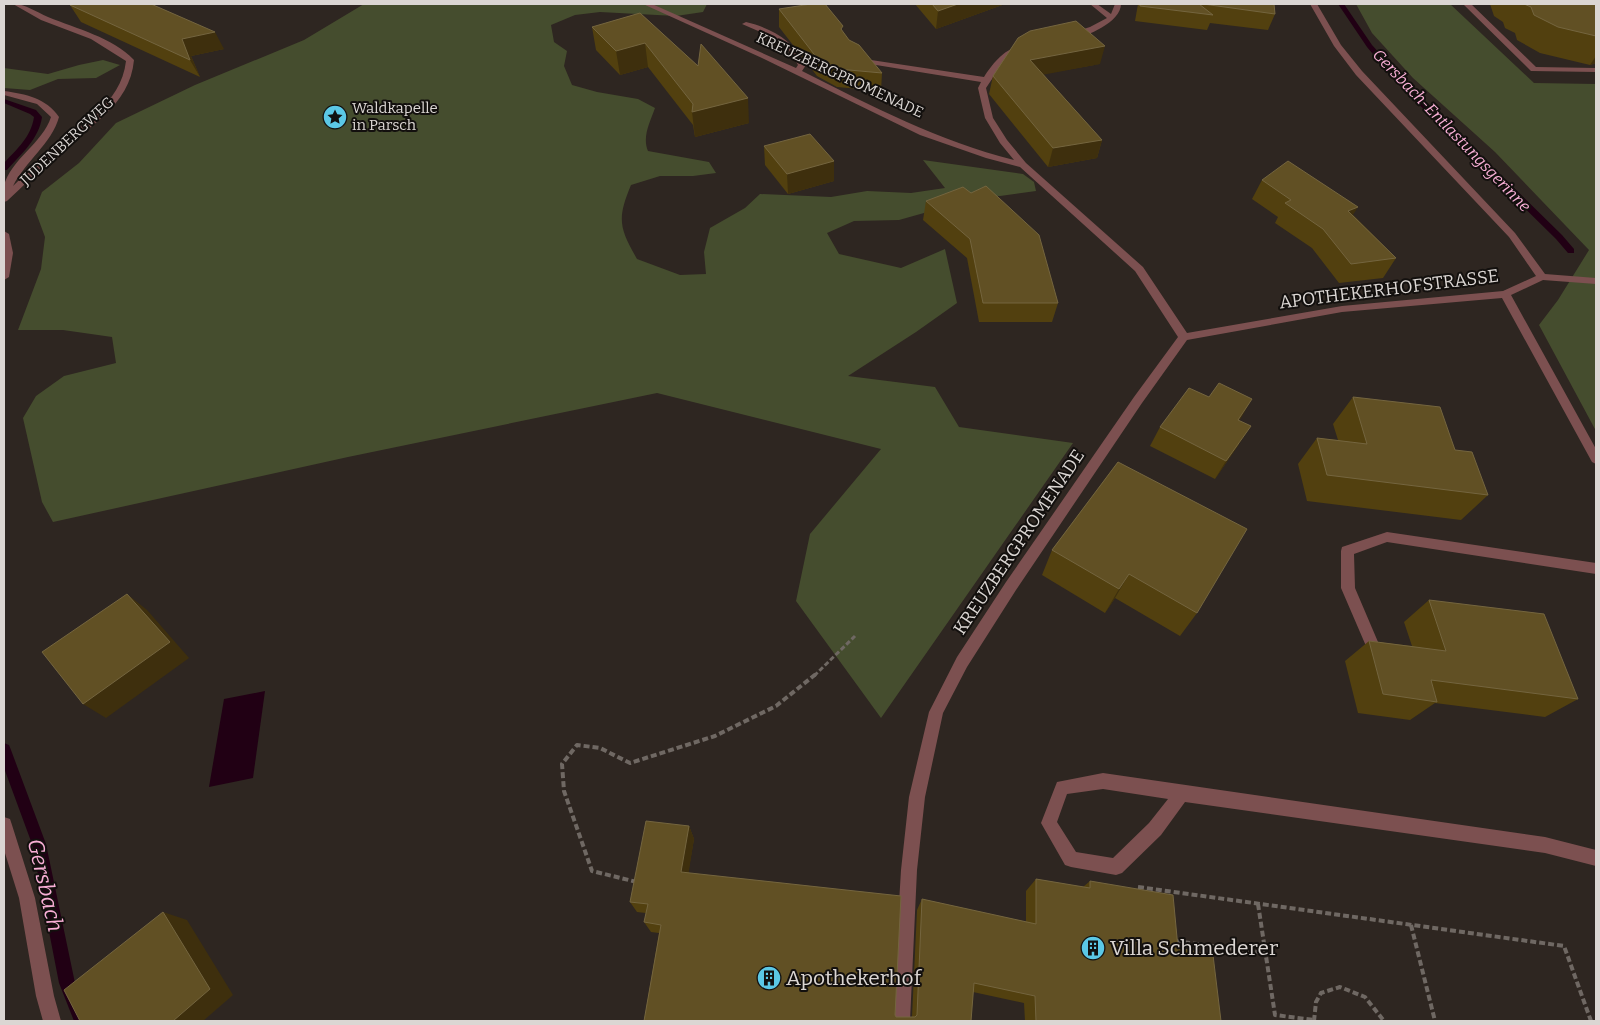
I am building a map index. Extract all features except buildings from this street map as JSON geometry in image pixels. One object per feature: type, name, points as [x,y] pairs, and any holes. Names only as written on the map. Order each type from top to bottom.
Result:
[{"type":"street","name":"JUDENBERGWEG","points":[[4,199],[52,154],[104,111],[126,82],[131,70],[130,60],[109,45],[44,18],[16,4]]},
{"type":"street","name":"KREUZBERGPROMENADE","points":[[647,4],[764,56],[859,104],[919,131],[990,159],[1023,165]]},
{"type":"street","points":[[1093,4],[1111,18]]},
{"type":"street","points":[[1064,38],[1102,24],[1117,14],[1118,4]]},
{"type":"street","points":[[1314,4],[1338,46],[1360,73],[1512,235],[1542,276],[1596,281]]},
{"type":"street","points":[[1467,4],[1534,69],[1596,70]]},
{"type":"street","points":[[746,24],[768,30],[780,37],[802,66],[797,73]]},
{"type":"street","points":[[1024,46],[1000,62],[982,88],[989,118],[1003,142],[1023,165],[1138,269],[1184,337]]},
{"type":"street","points":[[850,50],[857,58],[870,62],[986,80]]},
{"type":"street","points":[[4,93],[39,102],[50,108],[55,117],[52,127],[16,171],[4,194]]},
{"type":"street","points":[[4,234],[8,253],[4,277]]},
{"type":"street","name":"APOTHEKERHOFSTRASSE","points":[[1184,337],[1342,309],[1505,294],[1542,276]]},
{"type":"street","points":[[1505,294],[1596,459]]},
{"type":"street","name":"KREUZBERGPROMENADE","points":[[901,1021],[909,870],[917,797],[936,712],[962,662],[1011,586],[1132,408],[1184,337]]},
{"type":"street","points":[[1374,649],[1348,588],[1348,551],[1387,537],[1596,569]]},
{"type":"street","points":[[1182,794],[1155,829],[1116,867],[1072,859],[1048,823],[1062,788],[1103,781],[1182,794],[1545,845],[1596,858]]},
{"type":"street","points":[[4,825],[27,898],[45,996],[52,1021]]},
{"type":"path","points":[[643,883],[592,871],[564,791],[562,764],[577,745],[600,748],[630,763],[715,736],[776,706],[816,674],[855,636]]},
{"type":"path","points":[[1093,863],[1120,885],[1564,946],[1591,1021]]},
{"type":"path","points":[[1258,904],[1276,1021]]},
{"type":"path","points":[[1411,925],[1435,1021]]},
{"type":"path","points":[[1169,940],[1266,953]]},
{"type":"path","points":[[1275,1015],[1314,1021],[1316,1002],[1321,993],[1340,987],[1365,997],[1384,1021]]},
{"type":"green space","points":[[364,4],[707,4],[703,12],[676,16],[600,12],[575,15],[551,25],[554,42],[567,51],[564,66],[572,85],[597,92],[638,99],[655,108],[646,135],[648,151],[709,162],[716,173],[693,176],[660,176],[631,185],[626,197],[622,223],[626,239],[637,259],[680,275],[706,274],[704,252],[710,228],[745,208],[760,194],[831,197],[867,191],[911,193],[945,188],[923,160],[1023,174],[1034,182],[1036,191],[1000,196],[966,195],[931,211],[899,220],[854,221],[827,233],[839,254],[901,268],[945,249],[957,303],[848,376],[935,387],[959,427],[1073,443],[881,718],[796,601],[810,534],[881,449],[657,393],[348,457],[53,522],[42,502],[23,418],[36,396],[64,376],[116,363],[112,337],[63,330],[18,330],[41,269],[45,237],[35,210],[42,192],[79,163],[116,123],[195,85],[304,40]]},
{"type":"green space","points":[[1356,4],[1450,4],[1534,83],[1596,84],[1596,431],[1539,325],[1558,300],[1589,250],[1495,152],[1413,78],[1372,33]]},
{"type":"green space","points":[[103,60],[120,65],[96,78],[58,79],[30,90],[4,88],[4,68],[48,74]]},
{"type":"shaded area","points":[[265,691],[253,778],[209,787],[224,699]]},
{"type":"waterway","name":"Gersbach-Entlastungsgerinne","points":[[1341,4],[1369,46],[1400,81],[1571,251]]},
{"type":"waterway","name":"Gersbach","points":[[4,101],[33,112],[38,117],[37,124],[30,138],[4,168]]},
{"type":"waterway","name":"Gersbach","points":[[4,750],[39,844],[67,983],[82,1021]]},
{"type":"place","name":"Waldkapelle in Parsch","points":[[335,117]]},
{"type":"place","name":"Villa Schmederer","points":[[1093,948]]},
{"type":"place","name":"Apothekerhof","points":[[769,978]]}]
